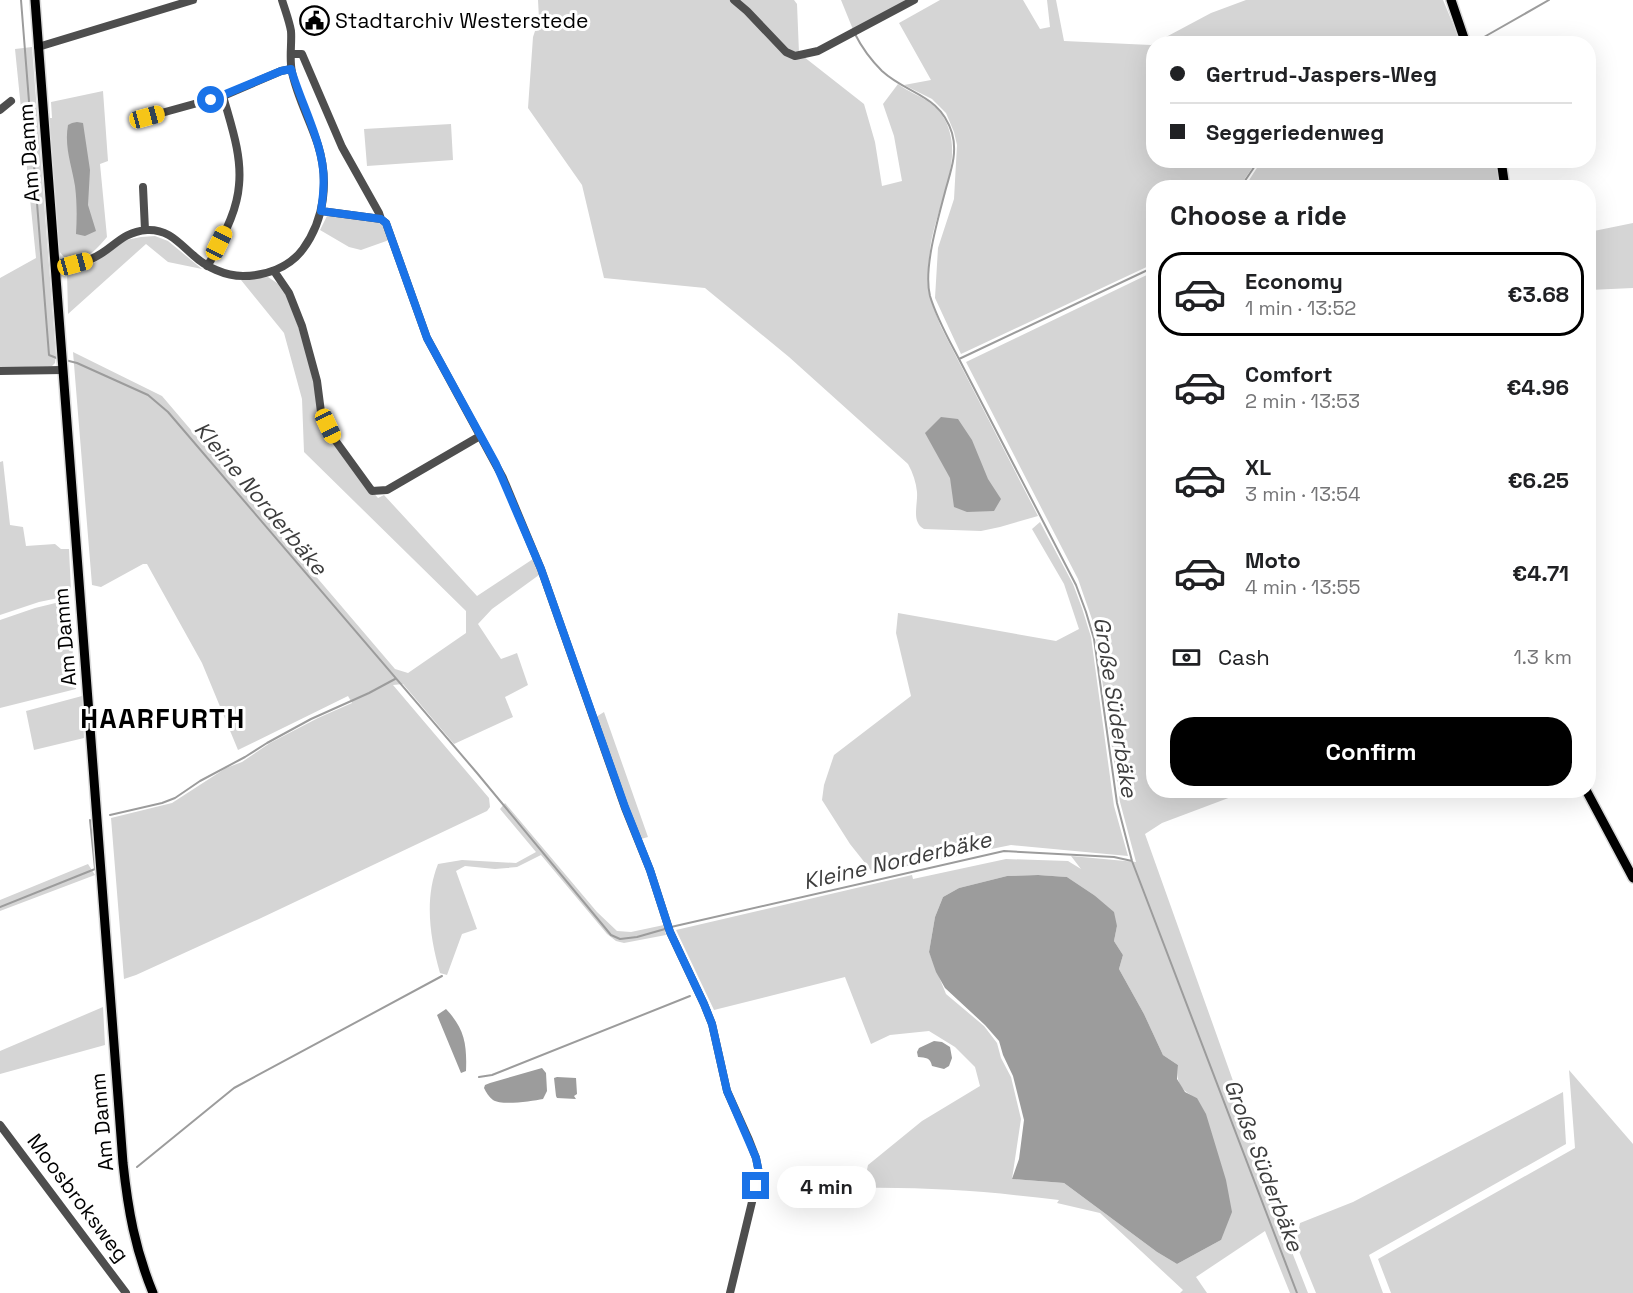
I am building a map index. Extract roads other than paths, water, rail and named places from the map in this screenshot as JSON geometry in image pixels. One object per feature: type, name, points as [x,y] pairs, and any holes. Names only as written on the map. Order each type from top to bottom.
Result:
[{"type":"main road","name":"Am Damm","points":[[35,0],[123,1163],[136,1245],[153,1293]]},
{"type":"main road","points":[[1451,0],[1463,36]]},
{"type":"main road","points":[[1590,798],[1633,878]]},
{"type":"street","points":[[38,46],[193,0]]},
{"type":"street","points":[[56,266],[90,260],[123,237],[145,230],[158,230],[170,235],[207,266],[242,276],[274,271],[300,254],[311,238],[321,211],[324,186],[323,167],[291,69],[291,30],[282,0]]},
{"type":"street","points":[[734,0],[747,10],[786,52],[795,56],[818,51],[914,0]]},
{"type":"street","points":[[291,54],[302,54],[342,147],[381,219]]},
{"type":"street","points":[[147,117],[223,96],[281,71],[291,69]]},
{"type":"street","points":[[207,266],[230,220],[239,184],[236,143],[223,96]]},
{"type":"street","points":[[0,110],[11,101]]},
{"type":"street","points":[[143,187],[145,230]]},
{"type":"street","points":[[321,211],[381,219],[386,223],[427,338],[502,478],[541,569],[669,928],[712,1024],[727,1091],[756,1158],[759,1173],[730,1293]]},
{"type":"street","points":[[274,271],[289,293],[302,326],[317,381],[321,412],[334,440],[372,490],[387,490],[480,436]]},
{"type":"street","points":[[0,371],[63,368]]},
{"type":"street","name":"Moosbroksweg","points":[[0,1125],[126,1293]]},
{"type":"waterway","name":"Kleine Norderbäke","points":[[21,0],[49,355],[59,359]]},
{"type":"waterway","points":[[1486,36],[1549,0]]},
{"type":"waterway","name":"Große Süderbäke","points":[[855,34],[867,54],[882,71],[940,110],[952,133],[953,163],[935,230],[928,272],[930,296],[947,336],[1076,585],[1086,612],[1094,639],[1117,803],[1132,861],[1297,1293]]},
{"type":"waterway","points":[[1245,180],[1254,168]]},
{"type":"waterway","points":[[959,359],[1146,271]]},
{"type":"waterway","name":"Kleine Norderbäke","points":[[65,360],[77,363],[148,395],[168,412],[477,773],[611,935],[620,939],[665,929]]},
{"type":"waterway","points":[[110,815],[175,798],[200,781],[311,719],[395,679]]},
{"type":"waterway","points":[[0,907],[95,869],[90,820]]},
{"type":"waterway","name":"Kleine Norderbäke","points":[[671,927],[1004,851],[1114,857],[1132,861]]},
{"type":"waterway","points":[[137,1167],[234,1088],[442,976]]},
{"type":"waterway","points":[[479,1077],[492,1075],[690,996]]},
{"type":"place","name":"Stadtarchiv Westerstede","points":[[314,21]]},
{"type":"district","name":"HAARFURTH","points":[[163,719]]}]
